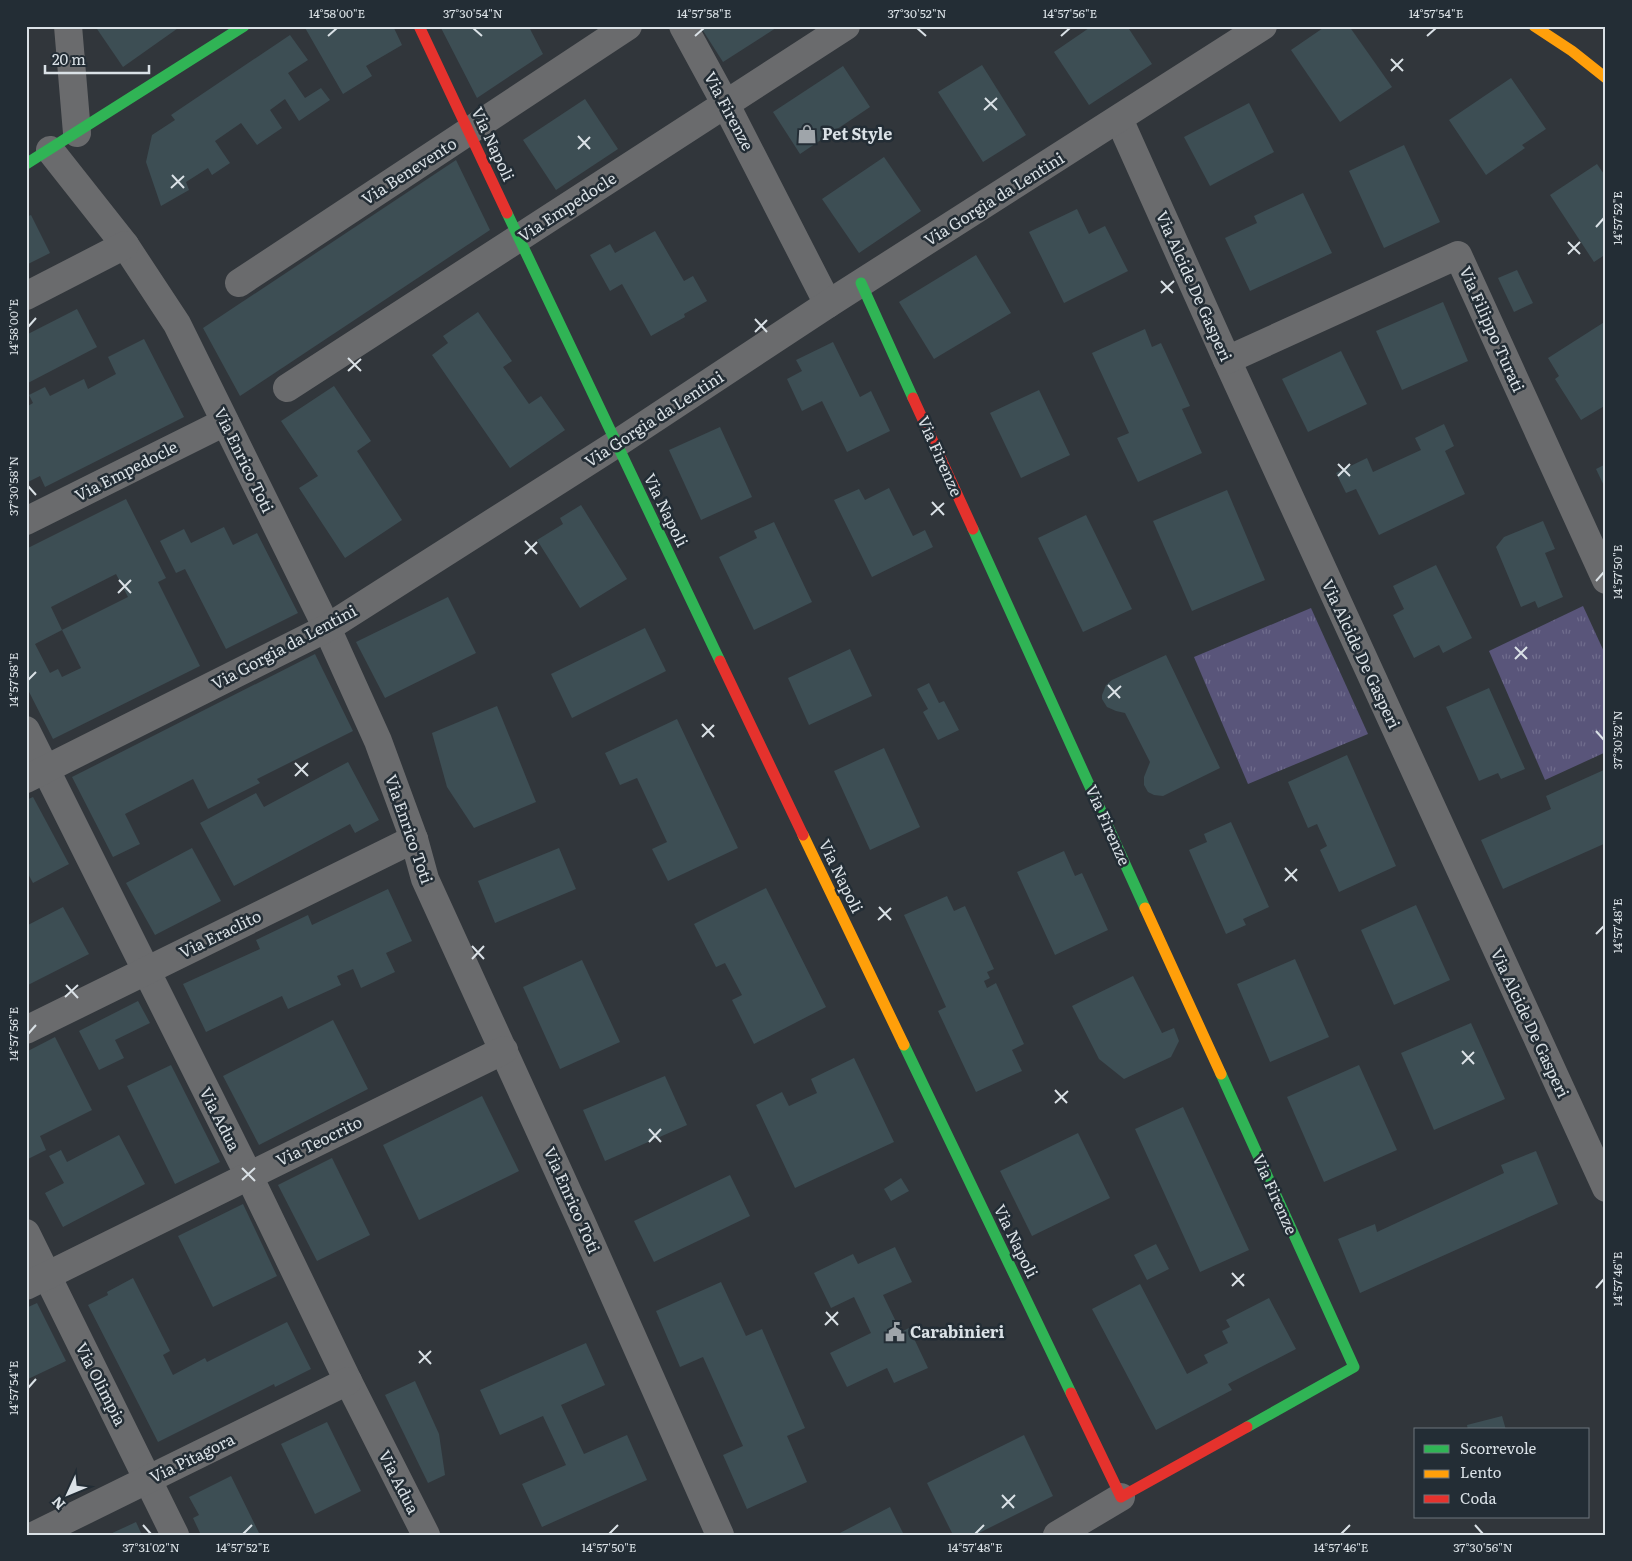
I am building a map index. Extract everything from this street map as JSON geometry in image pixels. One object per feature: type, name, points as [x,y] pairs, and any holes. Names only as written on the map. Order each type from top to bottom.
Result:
[{"type":"street","points":[[68,26],[77,133]]},
{"type":"street","points":[[26,164],[244,26]]},
{"type":"street","name":"Via Napoli","points":[[419,26],[616,444],[1121,1497]]},
{"type":"street","name":"Via Benevento","points":[[239,283],[628,26]]},
{"type":"street","name":"Via Firenze","points":[[683,26],[725,103],[828,304]]},
{"type":"street","name":"Via Empedocle","points":[[287,388],[846,26]]},
{"type":"street","name":"Via Gorgia da Lentini","points":[[36,774],[327,628],[616,444],[828,304],[1263,26]]},
{"type":"street","points":[[1534,26],[1572,51],[1606,78]]},
{"type":"street","name":"Via Alcide De Gasperi","points":[[1119,119],[1227,360],[1606,1188]]},
{"type":"street","name":"Via Enrico Toti","points":[[50,150],[125,245],[176,324],[327,628],[378,741],[414,840],[424,880],[504,1050],[720,1535]]},
{"type":"street","points":[[26,296],[125,245]]},
{"type":"street","name":"Via Filippo Turati","points":[[1227,360],[1458,255],[1606,580]]},
{"type":"street","name":"Via Firenze","points":[[861,283],[1354,1367],[1121,1497]]},
{"type":"street","name":"Via Empedocle","points":[[26,521],[226,422]]},
{"type":"street","name":"Via Adua","points":[[26,730],[36,774],[146,971],[426,1535]]},
{"type":"street","name":"Via Eraclito","points":[[26,1030],[414,840]]},
{"type":"street","name":"Via Teocrito","points":[[37,1280],[504,1050]]},
{"type":"street","name":"Via Olimpia","points":[[26,1232],[37,1280],[148,1479],[175,1535]]},
{"type":"street","name":"Via Pitagora","points":[[35,1535],[348,1381]]},
{"type":"street","points":[[1057,1535],[1121,1497]]},
{"type":"green space","points":[[1583,606],[1606,656],[1606,752],[1545,780],[1489,651]]},
{"type":"green space","points":[[1311,608],[1368,734],[1248,784],[1194,657]]},
{"type":"building","points":[[95,26],[181,26],[123,67]]},
{"type":"building","points":[[304,26],[393,26],[402,45],[366,66],[372,76],[343,94]]},
{"type":"building","points":[[440,26],[533,26],[530,29],[543,54],[477,98]]},
{"type":"building","points":[[700,26],[779,26],[723,62]]},
{"type":"building","points":[[1092,26],[1127,26],[1152,64],[1089,105],[1054,52]]},
{"type":"building","points":[[1326,26],[1349,26],[1392,87],[1340,122],[1291,50]]},
{"type":"building","points":[[290,35],[308,60],[288,73],[305,98],[321,88],[330,100],[299,121],[285,99],[270,110],[282,128],[257,145],[241,123],[215,141],[230,163],[212,175],[208,168],[186,182],[189,190],[161,206],[146,162],[152,135],[175,120],[171,115]]},
{"type":"building","points":[[982,65],[1026,135],[983,162],[938,92]]},
{"type":"building","points":[[843,66],[870,107],[800,154],[773,112]]},
{"type":"building","points":[[1511,78],[1546,129],[1522,145],[1525,148],[1486,175],[1449,120]]},
{"type":"building","points":[[585,99],[618,149],[556,190],[523,140]]},
{"type":"building","points":[[1249,103],[1274,152],[1210,186],[1184,137]]},
{"type":"building","points":[[1404,145],[1440,222],[1384,248],[1349,171]]},
{"type":"building","points":[[884,157],[921,211],[859,253],[822,199]]},
{"type":"building","points":[[456,160],[490,230],[240,396],[203,328]]},
{"type":"building","points":[[1597,164],[1606,177],[1606,254],[1594,262],[1550,195]]},
{"type":"building","points":[[1303,193],[1332,253],[1250,291],[1225,238],[1257,223],[1254,216]]},
{"type":"building","points":[[1077,209],[1089,234],[1105,226],[1128,271],[1064,303],[1029,232]]},
{"type":"building","points":[[31,215],[50,253],[26,265],[26,217]]},
{"type":"building","points":[[655,231],[684,281],[693,276],[707,301],[684,314],[685,317],[651,336],[622,284],[610,291],[590,255],[610,244],[615,253]]},
{"type":"building","points":[[976,255],[1011,313],[934,359],[899,302]]},
{"type":"building","points":[[1517,270],[1533,303],[1514,312],[1498,278]]},
{"type":"building","points":[[1443,302],[1468,361],[1402,390],[1376,331]]},
{"type":"building","points":[[77,309],[97,347],[26,384],[26,335]]},
{"type":"building","points":[[478,312],[512,361],[503,367],[529,404],[541,396],[565,430],[510,468],[432,355],[448,343],[443,336]]},
{"type":"building","points":[[1606,321],[1606,405],[1581,420],[1555,379],[1559,376],[1548,358]]},
{"type":"building","points":[[1145,329],[1152,347],[1161,343],[1190,406],[1182,409],[1202,453],[1138,482],[1117,438],[1129,433],[1092,353]]},
{"type":"building","points":[[144,339],[184,417],[45,487],[40,476],[26,483],[26,407],[33,403],[29,395],[45,387],[50,396],[84,379],[88,389],[116,374],[108,357]]},
{"type":"building","points":[[833,342],[860,397],[871,391],[890,431],[847,452],[822,401],[802,411],[787,379],[802,371],[796,360]]},
{"type":"building","points":[[1341,351],[1367,404],[1308,432],[1282,379]]},
{"type":"building","points":[[334,386],[371,441],[357,451],[402,520],[345,558],[299,488],[318,476],[281,421]]},
{"type":"building","points":[[1039,390],[1070,455],[1021,478],[990,413]]},
{"type":"building","points":[[1444,424],[1454,446],[1445,451],[1465,494],[1379,535],[1356,489],[1346,493],[1336,473],[1367,458],[1373,472],[1421,450],[1415,438]]},
{"type":"building","points":[[720,427],[752,497],[701,520],[669,450]]},
{"type":"building","points":[[1606,464],[1606,490],[1596,469]]},
{"type":"building","points":[[889,488],[913,536],[925,530],[933,547],[872,577],[834,500],[859,489],[865,500]]},
{"type":"building","points":[[1227,490],[1265,580],[1192,611],[1153,521]]},
{"type":"building","points":[[126,499],[166,578],[158,582],[200,666],[53,739],[26,686],[26,549]],"holes":[[[116,574],[128,597],[62,630],[51,607]],[[62,630],[81,668],[62,677],[58,669],[50,673],[35,644]]]},
{"type":"building","points":[[581,505],[627,579],[580,608],[537,540],[563,524],[560,518]]},
{"type":"building","points":[[1086,515],[1132,609],[1083,632],[1038,538]]},
{"type":"building","points":[[1543,521],[1555,549],[1545,553],[1563,597],[1538,608],[1535,601],[1521,607],[1496,547],[1504,537]]},
{"type":"building","points":[[774,522],[812,602],[754,630],[719,557],[757,538],[754,531]]},
{"type":"building","points":[[224,527],[233,545],[257,533],[298,613],[226,649],[185,569],[176,573],[160,541],[184,529],[191,543]]},
{"type":"building","points":[[1436,565],[1472,638],[1443,653],[1439,645],[1414,658],[1393,615],[1404,609],[1393,586]]},
{"type":"building","points":[[448,597],[476,653],[385,698],[356,642]]},
{"type":"building","points":[[645,628],[666,671],[572,718],[551,674]]},
{"type":"building","points":[[850,649],[872,696],[809,725],[788,678]]},
{"type":"building","points":[[315,654],[353,731],[257,779],[260,783],[208,809],[193,779],[125,814],[140,844],[113,857],[72,777]]},
{"type":"building","points":[[1166,655],[1220,768],[1163,796],[1148,792],[1144,785],[1144,777],[1150,762],[1125,713],[1107,707],[1102,699],[1102,695],[1106,685],[1112,680]]},
{"type":"building","points":[[929,683],[939,703],[944,701],[959,730],[938,740],[923,712],[928,709],[917,689]]},
{"type":"building","points":[[1489,688],[1525,769],[1501,779],[1498,773],[1479,781],[1446,707]]},
{"type":"building","points":[[497,706],[536,802],[474,828],[447,787],[432,733]]},
{"type":"building","points":[[677,719],[738,848],[668,881],[652,849],[667,842],[637,778],[620,785],[605,753]]},
{"type":"building","points":[[884,748],[920,827],[870,850],[834,771]]},
{"type":"building","points":[[1347,755],[1396,866],[1339,892],[1320,850],[1327,846],[1317,824],[1308,828],[1288,782]]},
{"type":"building","points":[[348,762],[379,820],[355,833],[350,824],[234,886],[200,823],[256,793],[264,807]]},
{"type":"building","points":[[1606,769],[1606,843],[1503,889],[1481,840],[1551,809],[1546,796]]},
{"type":"building","points":[[33,797],[69,864],[33,883],[26,870],[26,800]]},
{"type":"building","points":[[1231,822],[1269,907],[1243,919],[1246,925],[1226,934],[1189,850],[1207,842],[1204,834]]},
{"type":"building","points":[[192,848],[221,901],[155,935],[126,883]]},
{"type":"building","points":[[559,848],[576,889],[495,923],[478,881]]},
{"type":"building","points":[[1064,851],[1075,876],[1082,873],[1108,930],[1055,955],[1017,872]]},
{"type":"building","points":[[766,888],[826,1007],[754,1044],[732,1000],[742,995],[725,963],[716,967],[694,924]]},
{"type":"building","points":[[388,889],[412,941],[386,953],[395,972],[361,988],[353,969],[337,976],[341,985],[288,1009],[282,996],[206,1032],[183,984],[260,949],[256,940],[308,915],[312,925]]},
{"type":"building","points":[[947,896],[954,911],[965,906],[994,969],[987,972],[990,978],[984,981],[987,988],[996,983],[1024,1044],[1012,1050],[1022,1071],[976,1092],[938,1011],[946,1007],[904,915]]},
{"type":"building","points":[[1416,905],[1450,980],[1394,1005],[1361,930]]},
{"type":"building","points":[[63,907],[89,954],[28,985],[26,982],[26,926]]},
{"type":"building","points":[[1295,959],[1329,1037],[1270,1062],[1237,984]]},
{"type":"building","points":[[582,960],[620,1042],[560,1069],[523,987]]},
{"type":"building","points":[[1133,976],[1162,1033],[1174,1028],[1179,1041],[1171,1057],[1124,1079],[1099,1059],[1072,1006]]},
{"type":"building","points":[[138,1001],[150,1023],[115,1040],[124,1058],[99,1070],[79,1031]]},
{"type":"building","points":[[333,1020],[368,1089],[259,1145],[223,1076]]},
{"type":"building","points":[[1471,1023],[1505,1099],[1434,1130],[1401,1053]]},
{"type":"building","points":[[55,1037],[92,1110],[40,1136],[46,1150],[26,1160],[26,1052]]},
{"type":"building","points":[[854,1058],[894,1142],[795,1188],[756,1105],[782,1092],[789,1106],[817,1093],[811,1079]]},
{"type":"building","points":[[171,1065],[220,1162],[175,1184],[127,1086]]},
{"type":"building","points":[[1359,1065],[1397,1150],[1324,1182],[1287,1097]]},
{"type":"building","points":[[665,1076],[687,1125],[605,1161],[583,1110]]},
{"type":"building","points":[[482,1096],[519,1171],[419,1220],[383,1145]]},
{"type":"building","points":[[1183,1107],[1249,1250],[1200,1272],[1135,1129]]},
{"type":"building","points":[[1078,1133],[1110,1198],[1032,1236],[1000,1171]]},
{"type":"building","points":[[119,1135],[145,1184],[63,1227],[45,1193],[64,1183],[49,1156],[61,1150],[67,1162]]},
{"type":"building","points":[[1536,1151],[1558,1204],[1360,1293],[1338,1239],[1375,1224],[1377,1232],[1504,1173],[1501,1165]]},
{"type":"building","points":[[332,1158],[370,1235],[317,1261],[278,1185]]},
{"type":"building","points":[[730,1175],[750,1216],[654,1262],[634,1221]]},
{"type":"building","points":[[901,1178],[909,1191],[891,1201],[884,1189]]},
{"type":"building","points":[[243,1204],[277,1276],[213,1307],[178,1236]]},
{"type":"building","points":[[1156,1244],[1169,1269],[1147,1280],[1134,1255]]},
{"type":"building","points":[[895,1247],[912,1282],[883,1295],[901,1332],[909,1328],[928,1368],[894,1383],[887,1368],[847,1387],[830,1353],[871,1333],[854,1297],[831,1308],[814,1273],[853,1254],[858,1264]]},
{"type":"building","points":[[133,1278],[170,1351],[163,1355],[173,1375],[205,1358],[207,1362],[287,1322],[311,1369],[275,1387],[274,1384],[158,1442],[88,1305],[108,1295],[107,1292]]},
{"type":"building","points":[[721,1282],[746,1336],[762,1329],[805,1428],[787,1436],[807,1482],[747,1509],[723,1455],[743,1446],[703,1357],[680,1367],[656,1311]]},
{"type":"building","points":[[1140,1284],[1187,1374],[1208,1363],[1204,1355],[1228,1343],[1222,1331],[1230,1327],[1226,1320],[1269,1298],[1296,1349],[1228,1384],[1232,1390],[1156,1430],[1092,1309]]},
{"type":"building","points":[[37,1303],[66,1361],[26,1380],[26,1308]]},
{"type":"building","points":[[586,1343],[605,1385],[561,1405],[584,1454],[627,1435],[647,1480],[542,1527],[522,1484],[566,1465],[543,1416],[500,1435],[480,1390]]},
{"type":"building","points":[[415,1381],[439,1434],[445,1475],[428,1483],[385,1395]]},
{"type":"building","points":[[1502,1416],[1505,1428],[1468,1428],[1467,1425]]},
{"type":"building","points":[[327,1422],[361,1491],[315,1514],[281,1444]]},
{"type":"building","points":[[1024,1435],[1053,1496],[975,1535],[953,1535],[927,1483]]},
{"type":"building","points":[[231,1476],[260,1535],[201,1535],[193,1518],[199,1515],[189,1497]]},
{"type":"building","points":[[890,1507],[904,1535],[836,1535]]},
{"type":"building","points":[[136,1522],[142,1535],[108,1535]]},
{"type":"traffic: fast","points":[[26,164],[244,26]]},
{"type":"traffic: fast","points":[[507,213],[720,661]]},
{"type":"traffic: fast","points":[[861,283],[913,398]]},
{"type":"traffic: fast","points":[[973,529],[1145,908]]},
{"type":"traffic: fast","points":[[904,1045],[1071,1393]]},
{"type":"traffic: fast","points":[[1221,1074],[1354,1367],[1247,1427]]},
{"type":"traffic: slow","points":[[1534,26],[1572,51],[1606,78]]},
{"type":"traffic: slow","points":[[803,835],[904,1045]]},
{"type":"traffic: slow","points":[[1145,908],[1221,1074]]},
{"type":"traffic: jam","points":[[419,26],[507,213]]},
{"type":"traffic: jam","points":[[913,398],[973,529]]},
{"type":"traffic: jam","points":[[720,661],[803,835]]},
{"type":"traffic: jam","points":[[1071,1393],[1121,1497],[1247,1427]]},
{"type":"place","name":"Pet Style","points":[[807,134]]},
{"type":"place","name":"Carabinieri","points":[[895,1332]]}]
